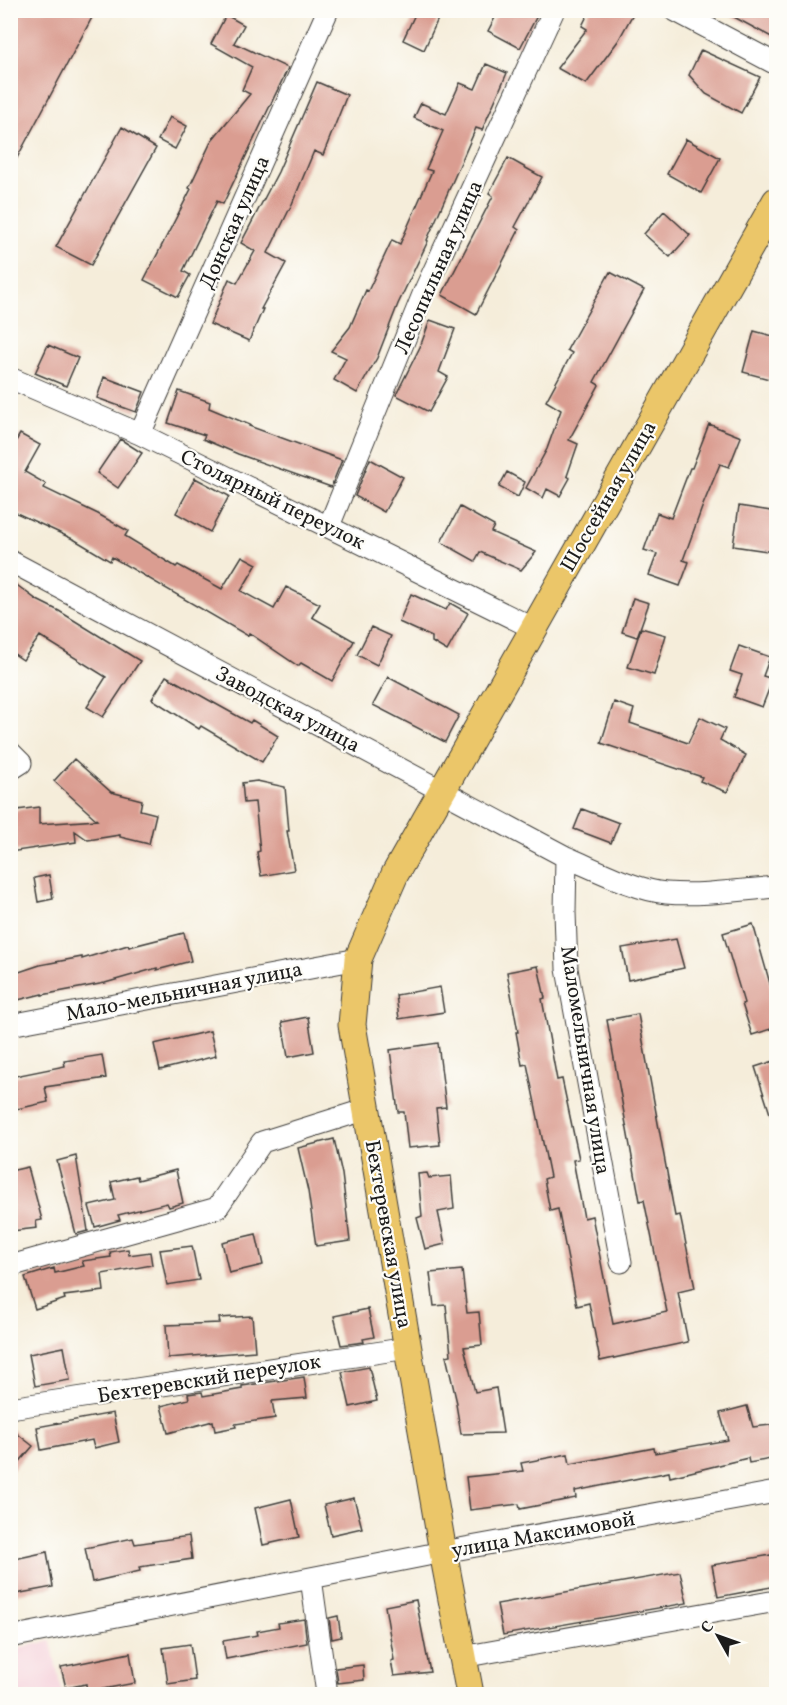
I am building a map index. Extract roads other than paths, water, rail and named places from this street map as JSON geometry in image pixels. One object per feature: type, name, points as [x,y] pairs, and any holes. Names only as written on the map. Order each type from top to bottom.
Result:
[{"type":"main road","name":"Шоссейная улица","points":[[441,791],[777,201]]},
{"type":"main road","name":"Бехтеревская улица","points":[[441,791],[395,874],[358,958],[352,1025],[442,1552],[470,1695]]},
{"type":"street","name":"Донская улица","points":[[140,434],[328,10]]},
{"type":"street","name":"Лесопильная улица","points":[[329,526],[424,292],[554,10]]},
{"type":"street","points":[[674,10],[777,64]]},
{"type":"street","name":"Столярный переулок","points":[[10,378],[140,434],[533,628]]},
{"type":"street","name":"Заводская улица","points":[[10,561],[566,856]]},
{"type":"street","points":[[10,752],[21,763],[10,770]]},
{"type":"street","points":[[566,856],[625,882],[664,893],[717,892],[777,887]]},
{"type":"street","name":"Маломельничная улица","points":[[566,856],[567,969],[621,1262]]},
{"type":"street","name":"Мало-мельничная улица","points":[[10,1025],[358,958]]},
{"type":"street","points":[[10,1266],[217,1208],[262,1142],[367,1109]]},
{"type":"street","name":"Бехтеревский переулок","points":[[10,1408],[408,1348]]},
{"type":"street","name":"улица Максимовой","points":[[10,1637],[442,1552],[777,1492]]},
{"type":"street","points":[[311,1578],[327,1695]]},
{"type":"street","points":[[462,1657],[777,1601]]}]
